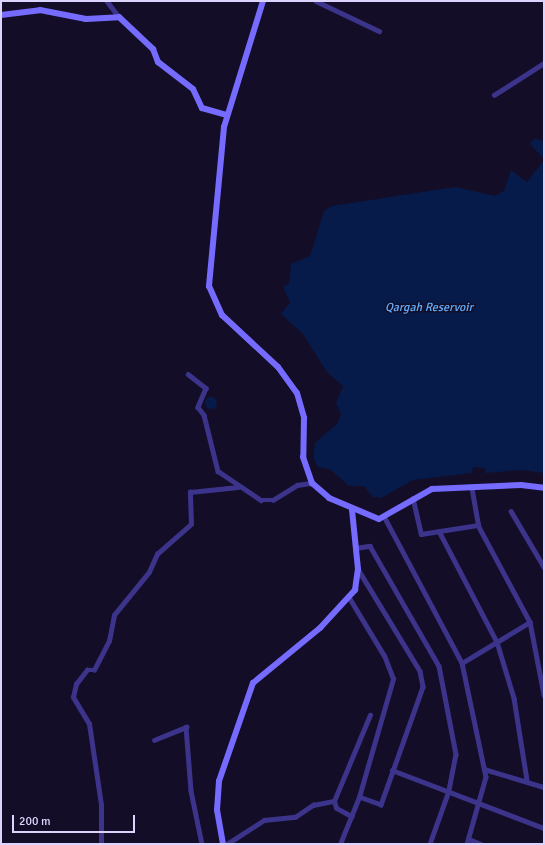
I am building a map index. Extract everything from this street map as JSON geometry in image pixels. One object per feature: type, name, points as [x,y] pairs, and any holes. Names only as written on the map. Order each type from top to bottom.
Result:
[{"type":"main road","points":[[263,1],[227,115],[214,218],[210,294],[222,315],[278,367],[297,393],[304,418],[304,457],[312,483],[322,494],[371,518],[385,518],[413,498],[432,489],[528,485],[544,488]]},
{"type":"main road","points":[[1,15],[40,10],[86,19],[119,17],[153,50],[158,62],[193,89],[202,108],[227,115]]},
{"type":"main road","points":[[223,844],[217,810],[219,781],[253,683],[349,598],[358,569],[352,510]]},
{"type":"street","points":[[107,1],[119,17]]},
{"type":"street","points":[[316,1],[379,31]]},
{"type":"street","points":[[494,94],[544,63]]},
{"type":"street","points":[[188,374],[206,388],[198,408],[204,415],[218,471],[238,487],[262,500],[273,500],[296,485],[312,483]]},
{"type":"street","points":[[101,844],[101,805],[89,724],[73,697],[76,684],[87,670],[94,670],[110,641],[114,615],[149,572],[157,554],[191,524],[190,492],[238,487]]},
{"type":"street","points":[[471,487],[478,525],[530,622],[544,695]]},
{"type":"street","points":[[413,498],[421,534],[478,525]]},
{"type":"street","points":[[511,511],[544,567]]},
{"type":"street","points":[[385,518],[462,663],[486,777],[477,803],[468,842],[481,844]]},
{"type":"street","points":[[439,531],[497,642],[514,698],[527,780]]},
{"type":"street","points":[[355,548],[370,546],[439,666],[456,754],[449,791],[430,844]]},
{"type":"street","points":[[358,569],[420,671],[422,687],[381,805],[359,797]]},
{"type":"street","points":[[340,844],[359,797],[393,679],[384,656],[349,598]]},
{"type":"street","points":[[462,663],[530,622]]},
{"type":"street","points":[[352,817],[336,808],[334,801],[370,715]]},
{"type":"street","points":[[154,740],[186,727],[191,791],[202,844]]},
{"type":"street","points":[[484,768],[527,780],[544,787]]},
{"type":"street","points":[[392,770],[544,828]]},
{"type":"street","points":[[227,844],[264,820],[295,817],[313,805],[334,801]]},
{"type":"water","points":[[535,138],[544,142],[544,159],[530,144]]},
{"type":"water","name":"Qargah Reservoir","points":[[544,160],[544,473],[521,470],[485,473],[485,468],[473,467],[472,473],[413,480],[381,498],[373,497],[364,486],[349,486],[330,469],[318,467],[313,457],[315,443],[338,423],[341,414],[336,403],[343,386],[327,372],[302,333],[281,314],[290,302],[283,287],[289,283],[291,264],[310,256],[324,211],[332,206],[455,187],[495,196],[504,191],[511,170],[527,182]]},
{"type":"water","points":[[209,397],[213,397],[217,403],[213,409],[209,409],[205,405],[205,401]]}]
